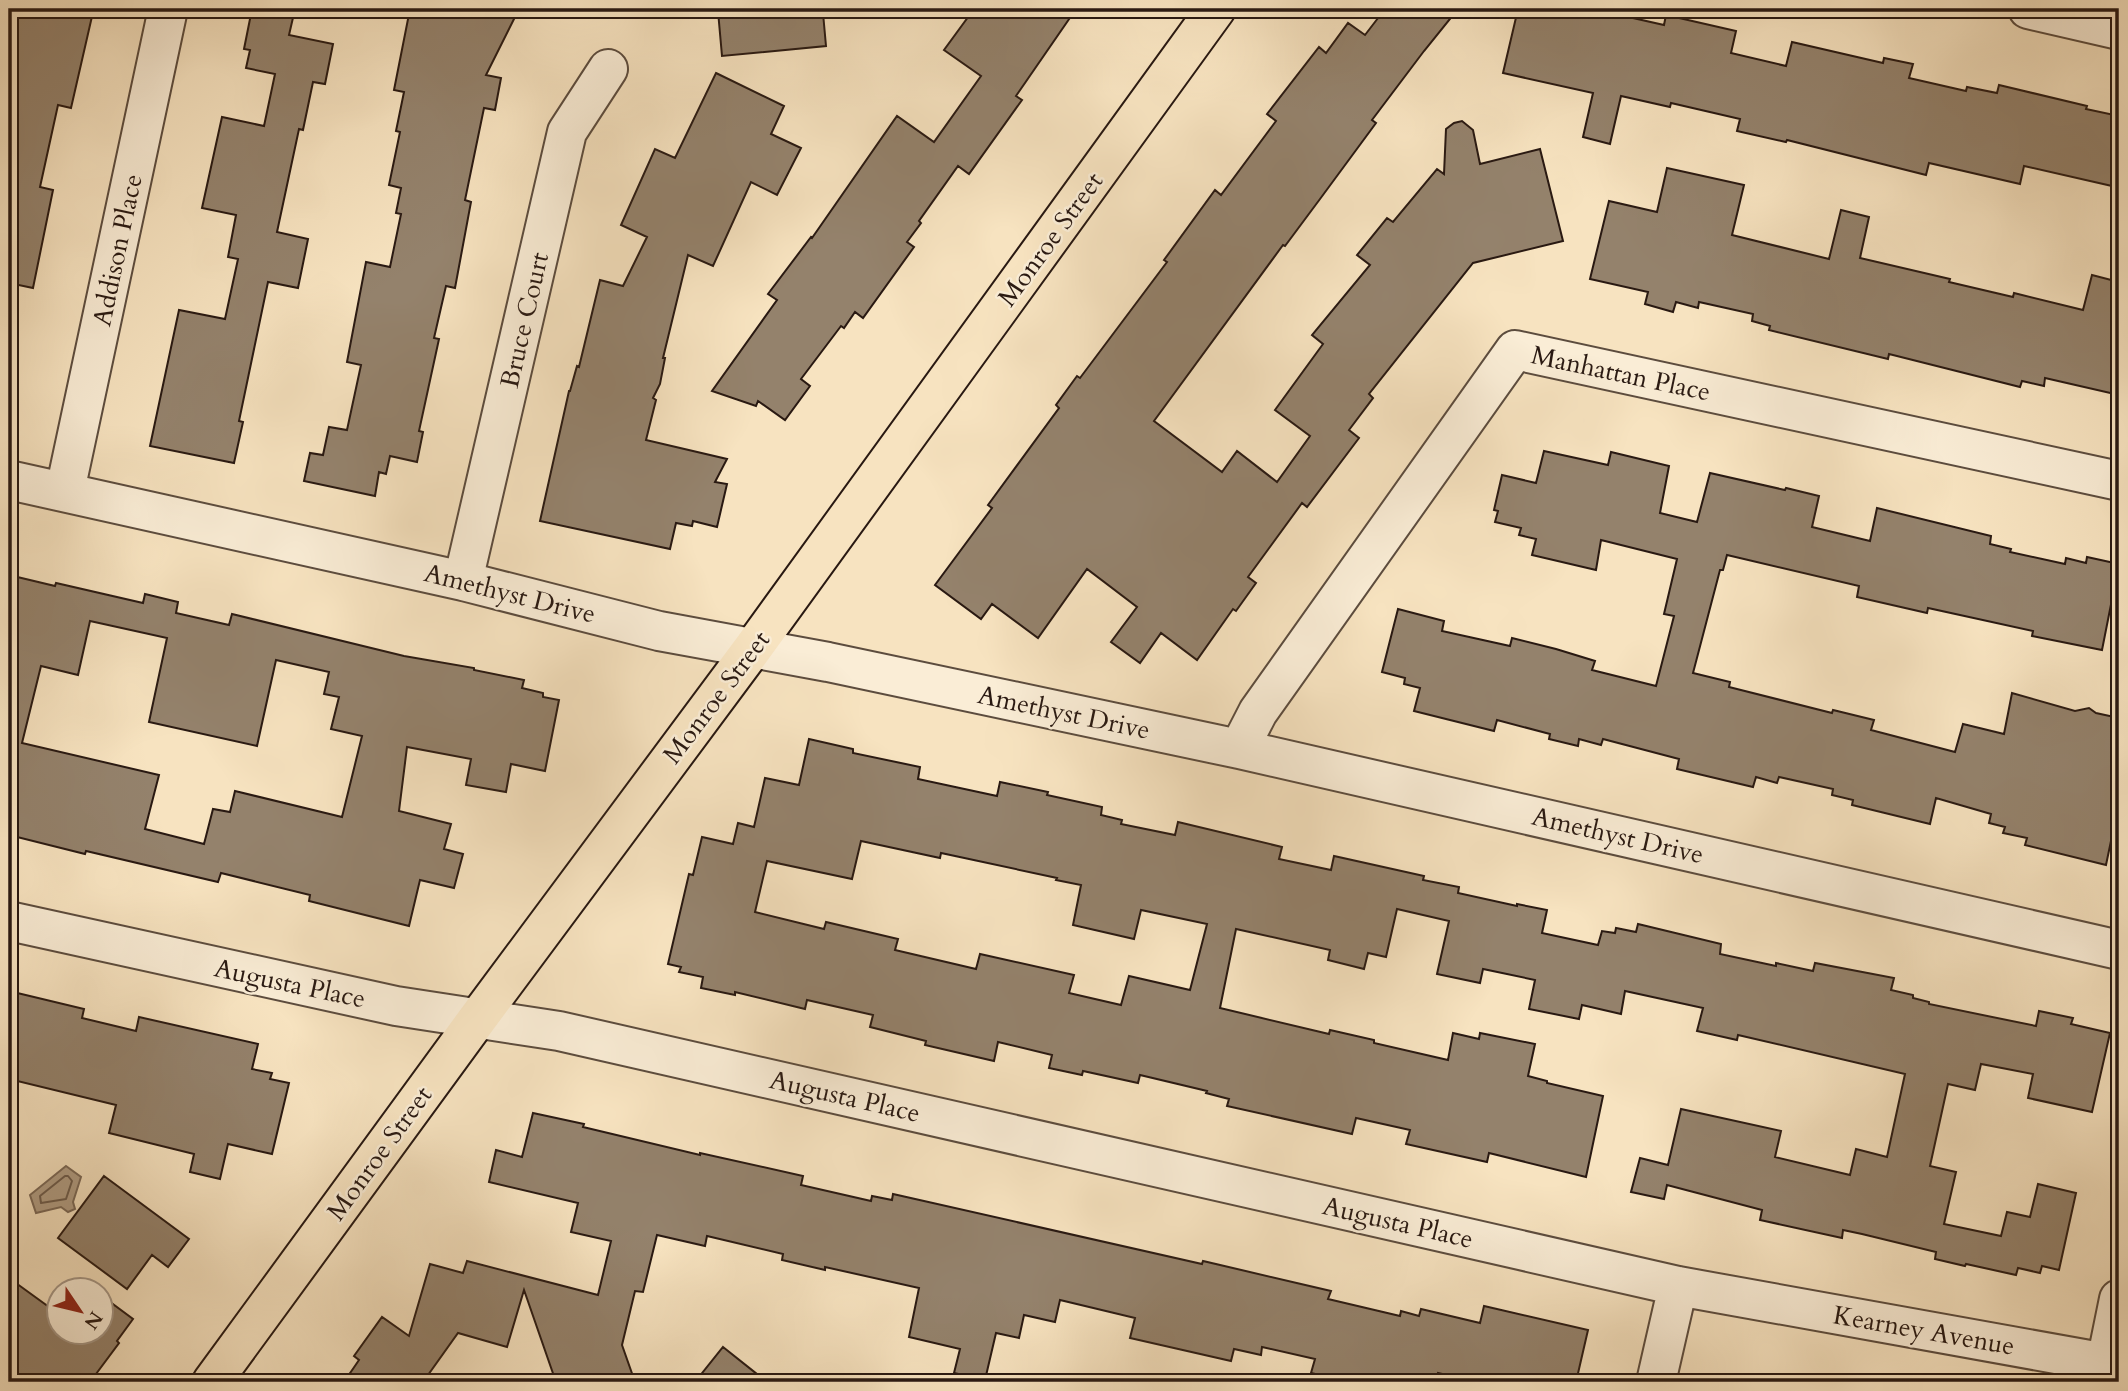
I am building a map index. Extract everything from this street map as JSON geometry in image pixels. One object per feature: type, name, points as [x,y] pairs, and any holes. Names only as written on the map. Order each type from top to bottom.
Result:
[{"type":"main road","name":"Monroe Street","points":[[212,1382],[753,648],[1216,9]]},
{"type":"street","name":"Addison Place","points":[[65,491],[168,9]]},
{"type":"street","points":[[2028,9],[2119,30]]},
{"type":"street","name":"Bruce Court","points":[[463,581],[567,132],[608,69]]},
{"type":"street","name":"Manhattan Place","points":[[1239,749],[1258,712],[1515,350],[2119,481]]},
{"type":"street","name":"Amethyst Drive","points":[[9,480],[463,581],[659,631],[842,665],[1239,749],[2119,950]]},
{"type":"street","name":"Augusta Place","points":[[9,921],[396,1006],[559,1031],[1678,1286]]},
{"type":"street","points":[[1656,1382],[1678,1286]]},
{"type":"street","name":"Kearney Avenue","points":[[1678,1286],[2106,1363],[2119,1299]]},
{"type":"water","points":[[66,1166],[81,1177],[73,1202],[75,1209],[68,1212],[61,1207],[36,1213],[30,1195]]},
{"type":"building","points":[[9,9],[79,9],[93,12],[71,108],[58,105],[40,187],[53,190],[33,288],[9,283]]},
{"type":"building","points":[[252,9],[295,9],[289,35],[333,44],[325,84],[313,82],[303,130],[299,129],[277,232],[308,239],[298,288],[268,282],[239,421],[243,422],[234,463],[150,446],[179,310],[225,319],[238,259],[228,257],[236,215],[202,208],[222,117],[264,126],[275,74],[246,68],[250,50],[244,49]]},
{"type":"building","points":[[410,9],[519,9],[486,75],[501,78],[495,110],[484,108],[465,200],[471,202],[455,288],[446,286],[434,338],[439,339],[419,431],[423,432],[417,462],[390,456],[386,474],[379,472],[375,496],[304,481],[310,453],[323,455],[329,427],[347,430],[361,365],[347,362],[366,262],[390,267],[401,214],[396,213],[401,188],[389,185],[400,132],[396,131],[404,92],[394,90]]},
{"type":"building","points":[[797,9],[798,16],[823,13],[826,46],[722,56],[718,11]]},
{"type":"building","points":[[974,9],[1076,9],[1016,96],[1022,100],[969,174],[958,166],[919,221],[921,223],[907,242],[914,247],[863,318],[855,312],[844,328],[841,326],[801,379],[810,386],[785,420],[758,401],[756,406],[712,391],[777,300],[768,294],[812,238],[897,116],[934,142],[981,76],[944,50]]},
{"type":"building","points":[[1385,9],[1458,9],[1372,120],[1376,123],[1154,421],[1222,472],[1237,451],[1277,482],[1310,436],[1275,410],[1323,344],[1312,335],[1370,265],[1357,255],[1387,218],[1393,222],[1437,169],[1444,174],[1446,129],[1454,123],[1462,121],[1473,130],[1480,164],[1540,149],[1563,241],[1473,263],[1369,394],[1373,398],[1349,430],[1359,438],[1307,507],[1302,503],[1248,577],[1256,583],[1236,611],[1233,609],[1197,660],[1161,633],[1140,663],[1111,642],[1137,607],[1087,569],[1038,638],[992,604],[981,619],[935,585],[992,508],[988,505],[1059,408],[1056,405],[1077,376],[1080,378],[1167,262],[1164,260],[1215,190],[1221,195],[1276,121],[1267,114],[1319,47],[1326,53],[1348,23],[1365,35]]},
{"type":"building","points":[[1518,9],[1593,9],[1664,25],[1666,15],[1736,31],[1731,53],[1786,66],[1792,42],[1883,63],[1884,58],[1913,64],[1909,78],[1966,91],[1967,87],[1997,93],[1999,85],[2087,106],[2086,109],[2119,116],[2119,156],[2112,186],[2024,166],[2020,184],[1929,163],[1926,175],[1787,140],[1786,142],[1737,131],[1740,119],[1671,103],[1670,107],[1621,96],[1610,144],[1583,137],[1593,93],[1503,73]]},
{"type":"building","points":[[716,73],[784,106],[771,134],[801,148],[777,195],[751,182],[713,266],[688,255],[663,358],[660,384],[653,398],[656,400],[646,440],[727,459],[715,482],[727,484],[717,527],[693,521],[692,526],[676,523],[670,549],[540,521],[569,391],[577,366],[579,367],[600,280],[623,286],[647,237],[621,225],[655,149],[675,158]]},
{"type":"building","points":[[1667,168],[1744,185],[1732,235],[1829,259],[1841,210],[1869,217],[1860,258],[1950,279],[1949,282],[2013,297],[2014,293],[2083,310],[2092,275],[2119,282],[2119,395],[2045,378],[2044,386],[2022,381],[2020,387],[1889,354],[1888,359],[1769,330],[1770,326],[1752,321],[1753,314],[1699,302],[1698,308],[1676,302],[1673,312],[1645,304],[1648,292],[1590,279],[1609,201],[1657,212]]},
{"type":"building","points":[[1544,451],[1608,465],[1611,452],[1669,466],[1660,513],[1697,522],[1710,473],[1819,496],[1812,527],[1870,541],[1877,508],[1991,536],[1990,544],[2011,549],[2010,552],[2065,564],[2066,558],[2086,563],[2087,557],[2119,564],[2102,650],[2032,636],[2033,631],[1928,608],[1927,613],[1857,597],[1859,586],[1727,555],[1723,570],[1720,570],[1693,673],[1730,682],[1729,687],[1832,713],[1833,710],[1874,720],[1871,730],[1955,752],[1963,724],[2004,734],[2012,693],[2075,711],[2089,708],[2096,713],[2119,718],[2119,837],[2112,836],[2106,865],[2025,845],[2027,838],[2003,833],[2005,827],[1989,823],[1991,814],[1936,798],[1930,824],[1852,805],[1853,800],[1832,795],[1833,789],[1779,777],[1777,783],[1756,777],[1753,787],[1677,769],[1679,759],[1603,739],[1601,745],[1579,739],[1578,746],[1549,739],[1550,734],[1497,720],[1494,731],[1414,711],[1420,688],[1404,684],[1405,678],[1382,672],[1398,609],[1444,621],[1442,631],[1510,646],[1512,638],[1556,649],[1595,661],[1592,670],[1656,686],[1674,616],[1664,614],[1677,559],[1601,540],[1596,570],[1532,555],[1536,539],[1519,535],[1521,528],[1495,522],[1498,511],[1494,510],[1502,475],[1536,483]]},
{"type":"building","points":[[9,575],[143,603],[145,594],[178,602],[176,613],[229,625],[232,614],[404,656],[474,668],[524,680],[522,688],[559,700],[545,771],[511,764],[506,792],[466,785],[471,759],[407,747],[399,811],[451,824],[444,849],[463,854],[454,888],[420,880],[409,926],[309,901],[310,895],[221,873],[218,882],[9,835]],"holes":[[[90,621],[167,638],[149,722],[257,746],[276,660],[329,672],[324,694],[339,697],[331,729],[362,736],[342,817],[235,791],[230,812],[213,809],[204,844],[145,829],[159,775],[22,743],[41,666],[78,675]]]},
{"type":"building","points":[[809,739],[853,749],[853,753],[920,767],[918,779],[997,796],[1000,782],[1102,807],[1101,815],[1122,820],[1121,824],[1175,835],[1178,822],[1282,847],[1279,859],[1331,870],[1334,856],[1424,876],[1423,880],[1459,887],[1458,893],[1547,910],[1542,933],[1598,945],[1602,931],[1615,933],[1616,928],[1636,932],[1638,924],[1721,944],[1720,954],[1776,966],[1776,963],[1813,971],[1815,963],[1894,978],[1891,990],[1913,995],[1913,998],[1929,1004],[2036,1026],[2039,1011],[2073,1018],[2071,1024],[2110,1033],[2092,1112],[2028,1098],[2033,1074],[1981,1064],[1975,1090],[1948,1084],[1930,1166],[1956,1172],[1944,1224],[2001,1236],[2007,1212],[2030,1217],[2038,1184],[2076,1193],[2059,1270],[2042,1266],[2040,1273],[2018,1268],[2016,1275],[1966,1264],[1965,1266],[1935,1259],[1936,1252],[1862,1234],[1843,1230],[1842,1238],[1760,1220],[1762,1210],[1667,1185],[1664,1199],[1631,1192],[1640,1158],[1668,1165],[1681,1109],[1781,1131],[1775,1157],[1850,1175],[1856,1149],[1887,1157],[1905,1074],[1738,1035],[1737,1040],[1697,1031],[1703,1008],[1625,991],[1621,1014],[1582,1005],[1579,1019],[1529,1009],[1535,980],[1483,969],[1480,983],[1437,974],[1449,921],[1397,909],[1386,957],[1368,953],[1364,969],[1328,960],[1330,950],[1236,929],[1220,1008],[1329,1034],[1330,1030],[1374,1040],[1374,1043],[1448,1060],[1453,1033],[1479,1039],[1480,1033],[1535,1044],[1528,1076],[1603,1096],[1586,1177],[1489,1153],[1487,1162],[1406,1144],[1410,1130],[1356,1118],[1352,1134],[1227,1106],[1229,1099],[1206,1093],[1207,1091],[1140,1075],[1138,1083],[1083,1071],[1082,1075],[1049,1068],[1052,1055],[998,1042],[994,1061],[925,1045],[926,1041],[870,1027],[873,1015],[807,1000],[805,1009],[735,992],[735,995],[701,988],[703,977],[679,972],[681,967],[668,964],[689,874],[693,875],[702,837],[733,844],[738,823],[754,827],[765,778],[799,785]],"holes":[[[861,841],[940,858],[941,853],[1081,885],[1073,925],[1134,939],[1141,910],[1207,924],[1190,990],[1129,976],[1121,1005],[1069,993],[1074,975],[980,954],[976,969],[895,950],[898,939],[826,922],[824,929],[755,912],[767,861],[852,879]]]},
{"type":"building","points":[[9,991],[84,1009],[82,1018],[136,1031],[139,1017],[258,1044],[252,1069],[272,1073],[270,1079],[289,1083],[272,1154],[228,1144],[220,1179],[190,1172],[194,1154],[109,1133],[116,1105],[9,1079]]},
{"type":"building","points":[[533,1113],[700,1155],[803,1176],[801,1185],[871,1201],[872,1196],[892,1200],[893,1194],[1202,1264],[1203,1261],[1331,1291],[1328,1299],[1400,1316],[1401,1311],[1419,1316],[1421,1309],[1480,1323],[1484,1306],[1588,1330],[1576,1382],[1477,1382],[1438,1373],[1436,1382],[1350,1382],[1311,1373],[1315,1359],[1262,1347],[1261,1355],[1234,1349],[1231,1361],[1130,1338],[1135,1318],[1060,1300],[1055,1322],[1024,1315],[1019,1338],[996,1333],[985,1380],[954,1373],[960,1349],[909,1337],[919,1288],[782,1260],[783,1254],[707,1236],[705,1246],[657,1235],[643,1292],[635,1291],[622,1345],[635,1382],[556,1382],[524,1290],[507,1347],[458,1333],[423,1382],[344,1382],[359,1360],[354,1356],[382,1317],[409,1336],[430,1264],[463,1273],[467,1261],[598,1295],[611,1241],[571,1232],[578,1203],[489,1182],[496,1150],[522,1157]]},
{"type":"building","points":[[104,1176],[189,1239],[168,1267],[152,1255],[127,1289],[116,1281],[116,1276],[109,1276],[58,1238]]},
{"type":"building","points":[[9,1278],[46,1305],[46,1346],[116,1346],[116,1306],[133,1319],[117,1341],[119,1343],[90,1382],[9,1382]]},
{"type":"building","points":[[723,1347],[767,1382],[695,1382]]}]
